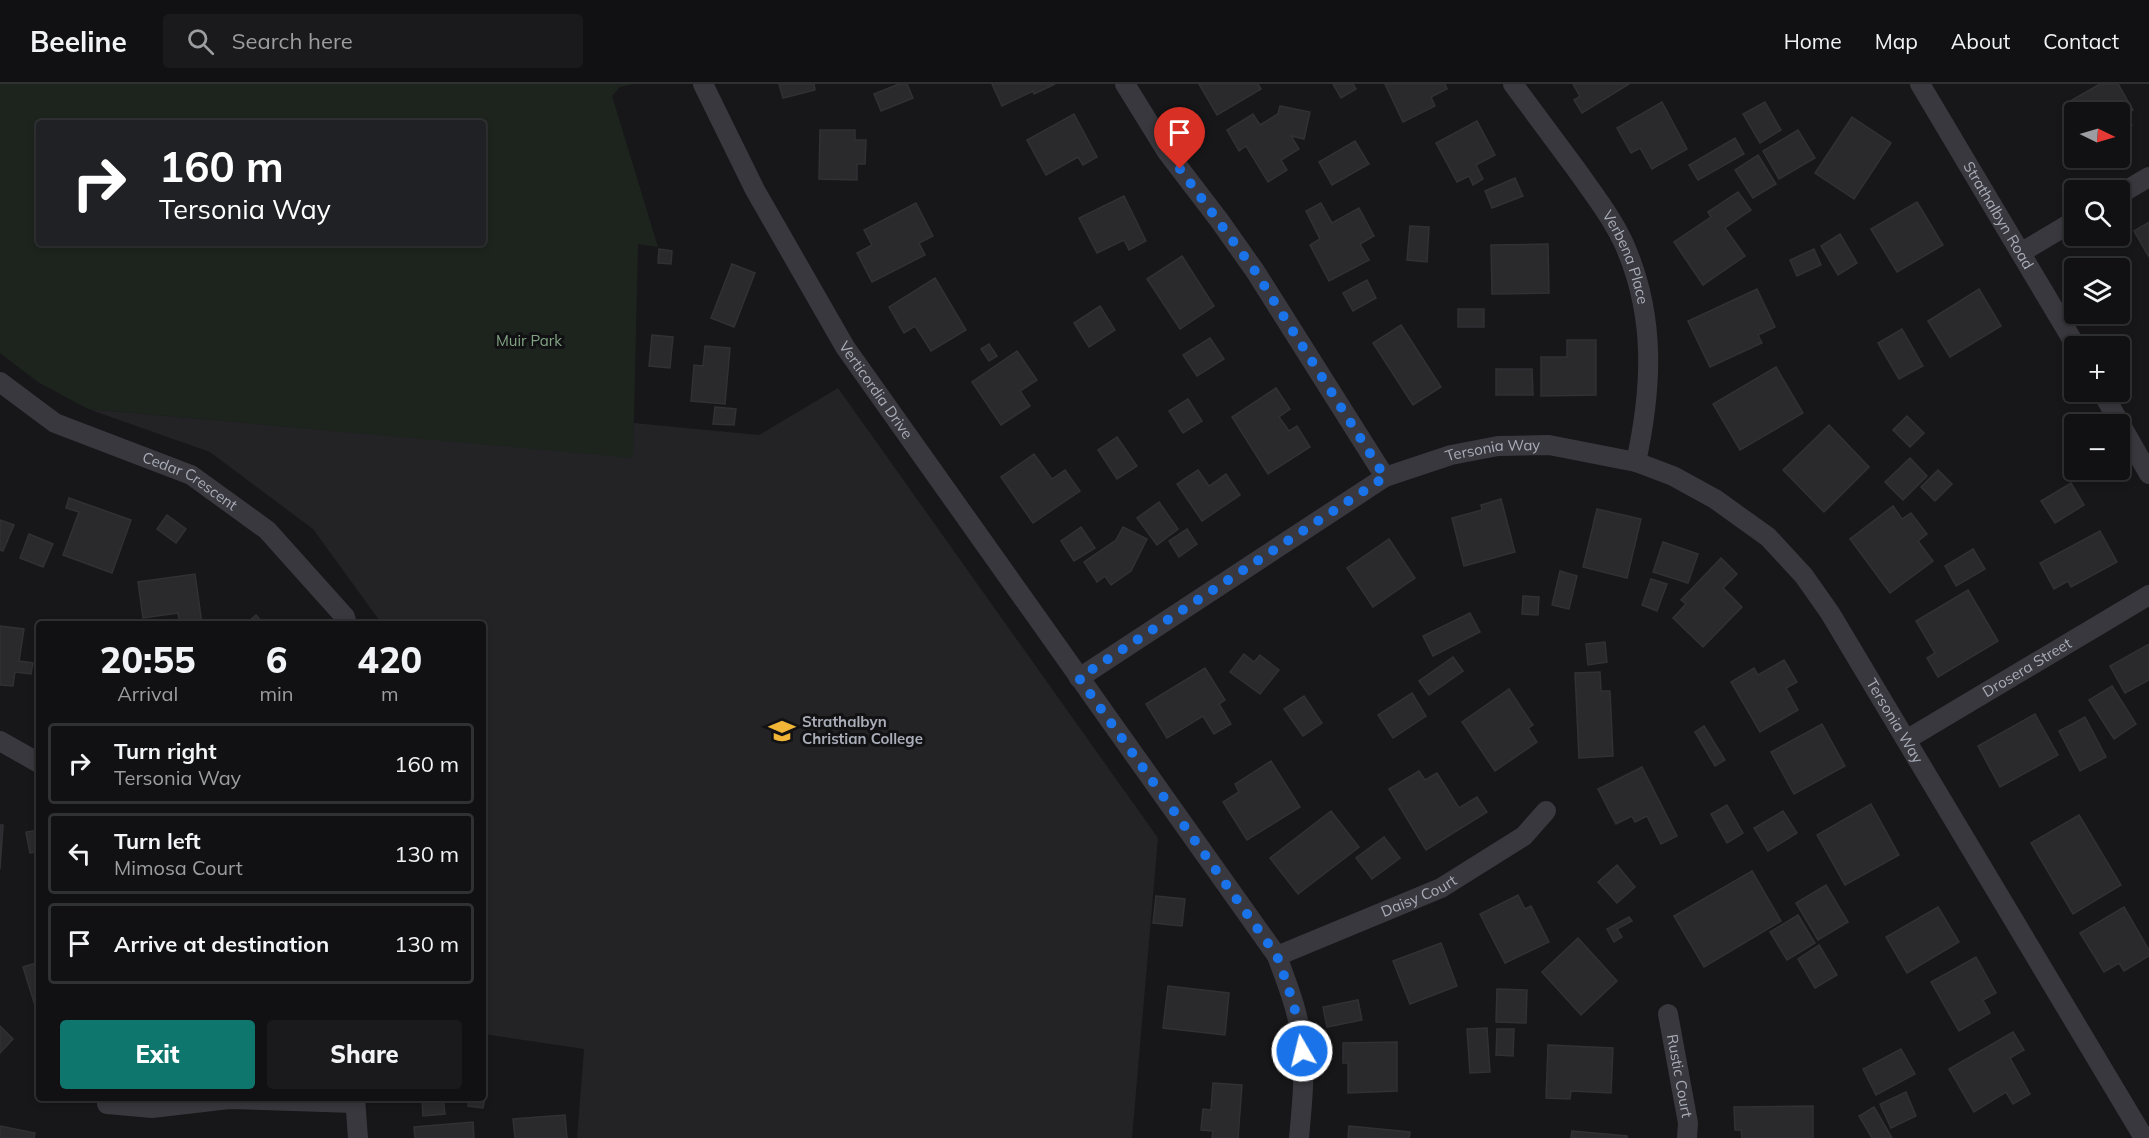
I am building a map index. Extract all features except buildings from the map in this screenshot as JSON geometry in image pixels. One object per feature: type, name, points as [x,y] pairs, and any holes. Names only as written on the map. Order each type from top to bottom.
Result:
[{"type":"street","name":"Verticordia Drive","points":[[703,84],[754,190],[845,347],[1079,678]]},
{"type":"street","points":[[1125,84],[1167,152],[1219,219],[1255,271],[1385,477]]},
{"type":"street","name":"Verbena Place","points":[[1513,84],[1600,202],[1625,246],[1643,301],[1650,357],[1645,421],[1636,462]]},
{"type":"street","name":"Strathalbyn Road","points":[[1920,84],[2070,336]]},
{"type":"street","points":[[2130,188],[2149,177]]},
{"type":"street","points":[[2022,252],[2064,227]]},
{"type":"street","name":"Cedar Crescent","points":[[0,382],[55,423],[191,475],[267,530],[346,621]]},
{"type":"street","points":[[2108,402],[2149,474]]},
{"type":"street","name":"Tersonia Way","points":[[1079,678],[1385,477],[1451,455],[1498,446],[1549,445],[1636,462],[1673,476],[1715,499],[1768,537],[1804,576],[1830,613],[2144,1138]]},
{"type":"street","name":"Drosera Street","points":[[1906,740],[2149,595]]},
{"type":"street","points":[[1079,678],[1277,956],[1290,992],[1301,1035],[1304,1084],[1299,1138]]},
{"type":"street","points":[[0,741],[36,761]]},
{"type":"street","name":"Daisy Court","points":[[1277,956],[1441,888],[1524,836],[1546,810]]},
{"type":"street","name":"Rustic Court","points":[[1668,1014],[1688,1123],[1687,1138]]},
{"type":"street","points":[[107,1104],[152,1108],[212,1101]]},
{"type":"street","points":[[354,1101],[358,1138]]},
{"type":"shaded area","name":"Strathalbyn Christian College","points":[[838,388],[1158,838],[1132,1138],[577,1138],[584,1049],[486,1034],[486,621],[380,621],[313,529],[210,452],[88,409],[632,457],[634,423],[759,435]]},
{"type":"green space","name":"Muir Park","points":[[0,84],[633,84],[620,87],[612,96],[658,247],[638,244],[633,458],[88,409],[38,382],[0,353]]},
{"type":"place","name":"Strathalbyn Christian College","points":[[782,731]]},
{"type":"route","points":[[1180,169],[1219,219],[1255,271],[1385,477],[1079,678],[1277,956],[1290,992],[1301,1035],[1302,1051]]}]
